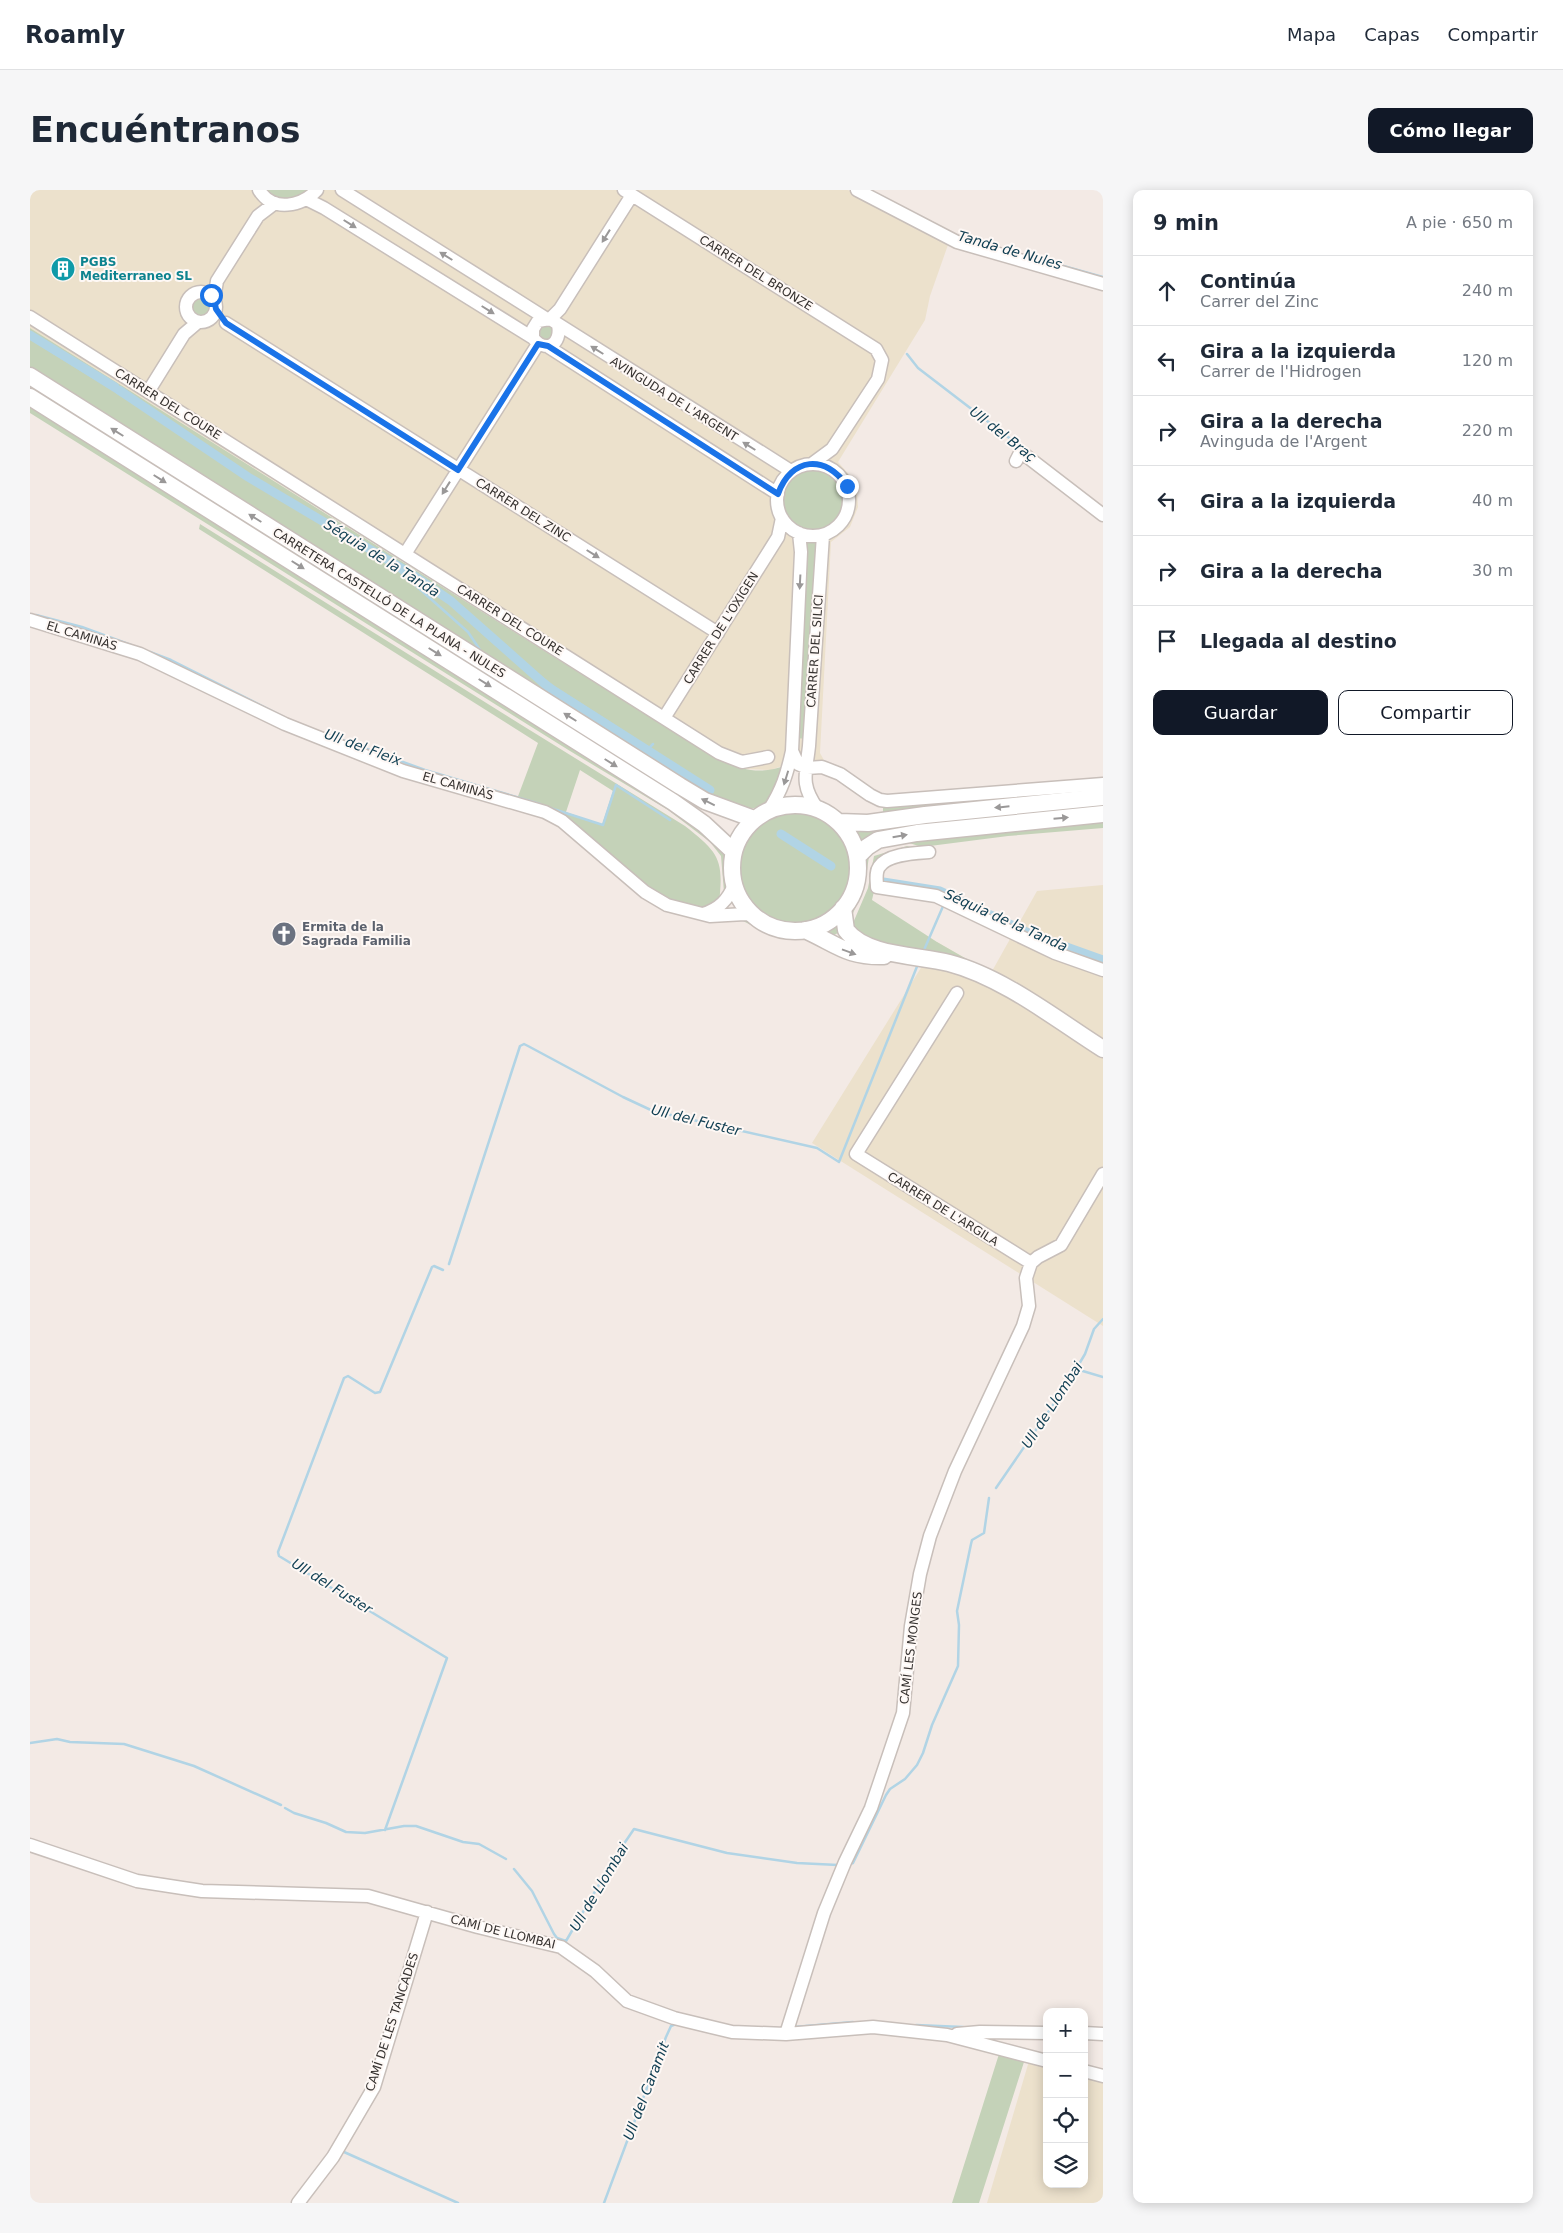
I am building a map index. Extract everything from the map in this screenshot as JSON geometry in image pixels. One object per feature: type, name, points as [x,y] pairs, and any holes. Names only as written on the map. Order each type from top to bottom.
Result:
[{"type":"main road","name":"CARRETERA CASTELLÓ DE LA PLANA - NULES","points":[[30,376],[680,786],[706,801],[754,819]]},
{"type":"main road","name":"CARRETERA CASTELLÓ DE LA PLANA - NULES","points":[[30,397],[673,802],[704,824],[733,851]]},
{"type":"main road","points":[[839,822],[868,824],[925,815],[1103,797]]},
{"type":"main road","points":[[793,804],[816,808],[839,822],[850,837],[858,857],[857,881],[843,908],[826,922],[805,930],[778,929],[753,915],[742,902],[734,885],[733,851],[742,834],[754,819],[769,810],[793,804]]},
{"type":"main road","points":[[858,857],[867,847],[878,840],[917,833],[1103,814]]},
{"type":"main road","points":[[843,908],[846,930],[856,940],[900,955],[951,963],[980,975],[1010,990],[1103,1049]]},
{"type":"main road","points":[[805,930],[845,951],[863,956],[900,955]]},
{"type":"street","points":[[261,192],[275,203],[292,205],[308,200],[317,190]]},
{"type":"street","name":"AVINGUDA DE L'ARGENT","points":[[342,190],[791,471]]},
{"type":"street","points":[[857,190],[957,242],[1103,284]]},
{"type":"street","points":[[258,216],[261,192]]},
{"type":"street","points":[[552,321],[628,192]]},
{"type":"street","name":"CARRER DEL BRONZE","points":[[628,192],[876,349],[882,360],[878,379],[832,448]]},
{"type":"street","name":"AVINGUDA DE L'ARGENT","points":[[308,200],[324,208],[540,343],[778,494]]},
{"type":"street","points":[[148,392],[184,334],[206,313],[217,281],[258,216],[275,203]]},
{"type":"street","points":[[206,313],[186,306],[189,297],[202,292],[217,281]]},
{"type":"street","name":"CARRER DEL ZINC","points":[[202,292],[206,313],[226,323],[718,633]]},
{"type":"street","name":"CARRER DEL COURE","points":[[30,317],[719,752],[742,762],[768,757]]},
{"type":"street","points":[[540,343],[533,329],[538,321],[552,321]]},
{"type":"street","points":[[540,343],[556,342],[560,334],[552,321]]},
{"type":"street","points":[[405,554],[540,343]]},
{"type":"street","points":[[813,463],[832,468],[847,486],[850,498],[843,522],[834,530],[823,535],[811,536],[796,532],[782,518],[777,502],[778,494],[782,482],[791,471],[813,463],[832,448]]},
{"type":"street","points":[[832,448],[832,468]]},
{"type":"street","points":[[1016,461],[1020,455],[1025,455],[1103,516]]},
{"type":"street","name":"CARRER DE L'OXIGEN","points":[[664,718],[778,538],[782,518]]},
{"type":"street","name":"CARRER DEL SILICI","points":[[769,810],[780,794],[786,779],[792,751],[802,552],[796,532]]},
{"type":"street","name":"CARRER DE L'OXIGEN","points":[[778,538],[796,532]]},
{"type":"street","name":"CARRER DEL SILICI","points":[[816,808],[807,795],[805,787],[823,535]]},
{"type":"street","name":"EL CAMINÀS","points":[[30,620],[140,654],[285,724],[403,771],[545,812],[562,821],[583,837],[645,892],[667,904],[710,916],[753,915]]},
{"type":"street","points":[[809,746],[822,767],[843,776],[880,800],[1103,784]]},
{"type":"street","points":[[792,751],[798,764],[807,768],[822,767]]},
{"type":"street","points":[[929,852],[909,854],[891,859],[880,865],[876,874],[877,887],[936,896],[1055,953],[1103,970]]},
{"type":"street","points":[[700,914],[717,908],[723,903],[734,885]]},
{"type":"street","name":"CARRER DE L'ARGILA","points":[[957,993],[856,1154],[1030,1263]]},
{"type":"street","points":[[1030,1263],[1062,1245],[1103,1174]]},
{"type":"street","name":"CAMÍ LES MONGES","points":[[786,2034],[824,1913],[871,1808],[903,1713],[911,1626],[920,1574],[930,1536],[955,1471],[1022,1326],[1029,1306],[1026,1278],[1030,1263]]},
{"type":"street","name":"CAMÍ DE LLOMBAI","points":[[30,1845],[137,1880],[202,1891],[368,1896],[562,1947],[594,1971],[627,2001],[646,2009],[732,2032],[786,2034],[873,2027],[947,2035],[1043,2060]]},
{"type":"street","name":"CAMÍ DE LES TANCADES","points":[[298,2203],[329,2163],[374,2087],[427,1912]]},
{"type":"street","points":[[947,2035],[980,2032],[1043,2033]]},
{"type":"street","points":[[1088,2034],[1103,2034]]},
{"type":"street","points":[[1088,2072],[1103,2076]]},
{"type":"shaded area","points":[[30,190],[848,190],[949,242],[930,296],[925,320],[838,462],[853,479],[858,507],[850,527],[831,542],[820,753],[825,762],[787,764],[771,770],[743,769],[715,757],[30,328]]},
{"type":"shaded area","points":[[1103,885],[1103,1326],[812,1143],[937,942],[991,973],[1037,891]]},
{"type":"shaded area","points":[[1029,2061],[1043,2065],[1043,2188],[1088,2188],[1088,2079],[1103,2083],[1103,2203],[987,2203]]},
{"type":"green space","points":[[262,190],[312,190],[310,193],[280,202]]},
{"type":"green space","points":[[197,296],[205,296],[211,302],[211,310],[205,316],[197,316],[191,310],[191,302]]},
{"type":"green space","points":[[553,324],[553,340],[541,341],[536,329],[538,326]]},
{"type":"green space","points":[[30,328],[715,758],[742,768],[758,771],[787,765],[766,806],[748,809],[720,802],[30,372]]},
{"type":"green space","points":[[30,402],[681,812],[726,854],[729,883],[724,892],[721,856],[710,842],[668,810],[570,751],[30,413]]},
{"type":"green space","points":[[807,469],[819,469],[835,478],[842,488],[844,500],[842,512],[835,522],[819,531],[807,531],[796,526],[787,517],[782,506],[782,494],[787,483],[796,474]]},
{"type":"green space","points":[[200,524],[685,826],[705,843],[717,858],[721,876],[719,903],[702,912],[667,903],[603,853],[517,799],[538,743],[199,529]],"holes":[[[580,770],[613,791],[602,825],[566,812]]]},
{"type":"green space","points":[[807,541],[818,542],[807,739],[796,738]]},
{"type":"green space","points":[[1103,787],[883,816],[883,806]]},
{"type":"green space","points":[[795,810],[817,814],[835,827],[848,845],[852,867],[848,889],[835,907],[817,920],[795,924],[773,920],[755,907],[742,889],[738,867],[742,845],[755,827],[773,814]]},
{"type":"green space","points":[[1103,819],[1103,828],[1008,836],[922,847],[906,842],[886,847],[885,844]]},
{"type":"green space","points":[[880,826],[881,834],[860,848],[850,827]]},
{"type":"green space","points":[[881,845],[881,849],[874,851],[869,856],[865,885],[848,925],[846,914],[861,886],[865,858]]},
{"type":"green space","points":[[907,846],[922,850],[880,865],[872,900],[937,942],[991,973],[893,950],[850,930],[868,888],[874,856]]},
{"type":"green space","points":[[748,917],[769,930],[790,935],[807,935],[806,939],[791,939],[771,935],[741,920]]},
{"type":"green space","points":[[840,919],[840,932],[828,938],[823,930]]},
{"type":"green space","points":[[999,2054],[1024,2062],[979,2203],[952,2203]]},
{"type":"waterway","name":"Tanda de Nules","points":[[1035,258],[1103,277]]},
{"type":"waterway","name":"Séquia de la Tanda","points":[[30,335],[115,387]]},
{"type":"waterway","name":"Séquia de la Tanda","points":[[30,338],[151,414],[237,473],[396,568],[468,632],[480,650]]},
{"type":"waterway","name":"Ull del Braç","points":[[907,354],[918,368],[1025,450]]},
{"type":"waterway","name":"Séquia de la Tanda","points":[[119,390],[248,477],[410,573],[451,601],[548,687],[710,790]]},
{"type":"waterway","name":"Séquia de la Tanda","points":[[449,600],[451,599],[524,664],[554,687],[649,748],[653,744]]},
{"type":"waterway","name":"Ull del Fleix","points":[[36,615],[82,627],[131,645]]},
{"type":"waterway","name":"Ull del Fleix","points":[[150,652],[171,660],[284,717]]},
{"type":"waterway","name":"Ull del Fleix","points":[[340,739],[425,770],[540,804]]},
{"type":"waterway","name":"Ull del Fleix","points":[[547,807],[603,825],[616,785],[670,820]]},
{"type":"waterway","name":"Séquia de la Tanda","points":[[781,834],[831,866]]},
{"type":"waterway","name":"Séquia de la Tanda","points":[[877,881],[940,891],[1033,935],[1103,960]]},
{"type":"waterway","name":"Ull del Fuster","points":[[924,950],[944,904]]},
{"type":"waterway","name":"Séquia de la Tanda","points":[[1050,944],[1103,963]]},
{"type":"waterway","name":"Ull del Fuster","points":[[449,1264],[520,1046],[524,1044],[653,1111],[817,1148],[839,1162],[918,964]]},
{"type":"waterway","name":"Ull del Fuster","points":[[385,1830],[447,1658],[279,1556],[278,1552],[344,1378],[348,1376],[375,1393],[380,1392],[432,1267],[443,1270]]},
{"type":"waterway","name":"Ull de Llombai","points":[[996,1488],[1066,1386],[1085,1354],[1094,1329],[1103,1319]]},
{"type":"waterway","points":[[1076,1369],[1103,1377]]},
{"type":"waterway","name":"Ull de Llombai","points":[[850,1864],[853,1863],[890,1789],[905,1779],[917,1765],[958,1666],[959,1625],[957,1611],[972,1540],[984,1533],[989,1498]]},
{"type":"waterway","name":"Ull de Llombai","points":[[30,1743],[57,1739],[70,1742],[124,1744],[194,1766],[281,1805]]},
{"type":"waterway","name":"Ull de Llombai","points":[[285,1808],[346,1832],[365,1833],[404,1826],[416,1826],[463,1842],[479,1844],[506,1859]]},
{"type":"waterway","name":"Ull de Llombai","points":[[514,1869],[532,1891],[554,1934],[557,1938],[566,1941],[617,1854],[634,1829],[727,1853],[797,1863],[838,1865]]},
{"type":"waterway","name":"Ull del Caramit","points":[[794,2027],[853,2022]]},
{"type":"waterway","name":"Ull del Caramit","points":[[604,2203],[666,2037],[671,2026],[676,2024]]},
{"type":"waterway","name":"Ull del Caramit","points":[[916,2025],[963,2027]]},
{"type":"waterway","name":"Ull del Caramit","points":[[344,2152],[458,2203]]},
{"type":"place","name":"PGBS Mediterraneo SL","points":[[63,269]]},
{"type":"place","name":"Ermita de la Sagrada Familia","points":[[284,934]]},
{"type":"route","points":[[211,295],[216,304],[216,309],[226,323],[458,470],[538,344],[548,346],[559,355],[778,494],[782,482],[791,471],[813,463],[832,468],[847,486]]}]
